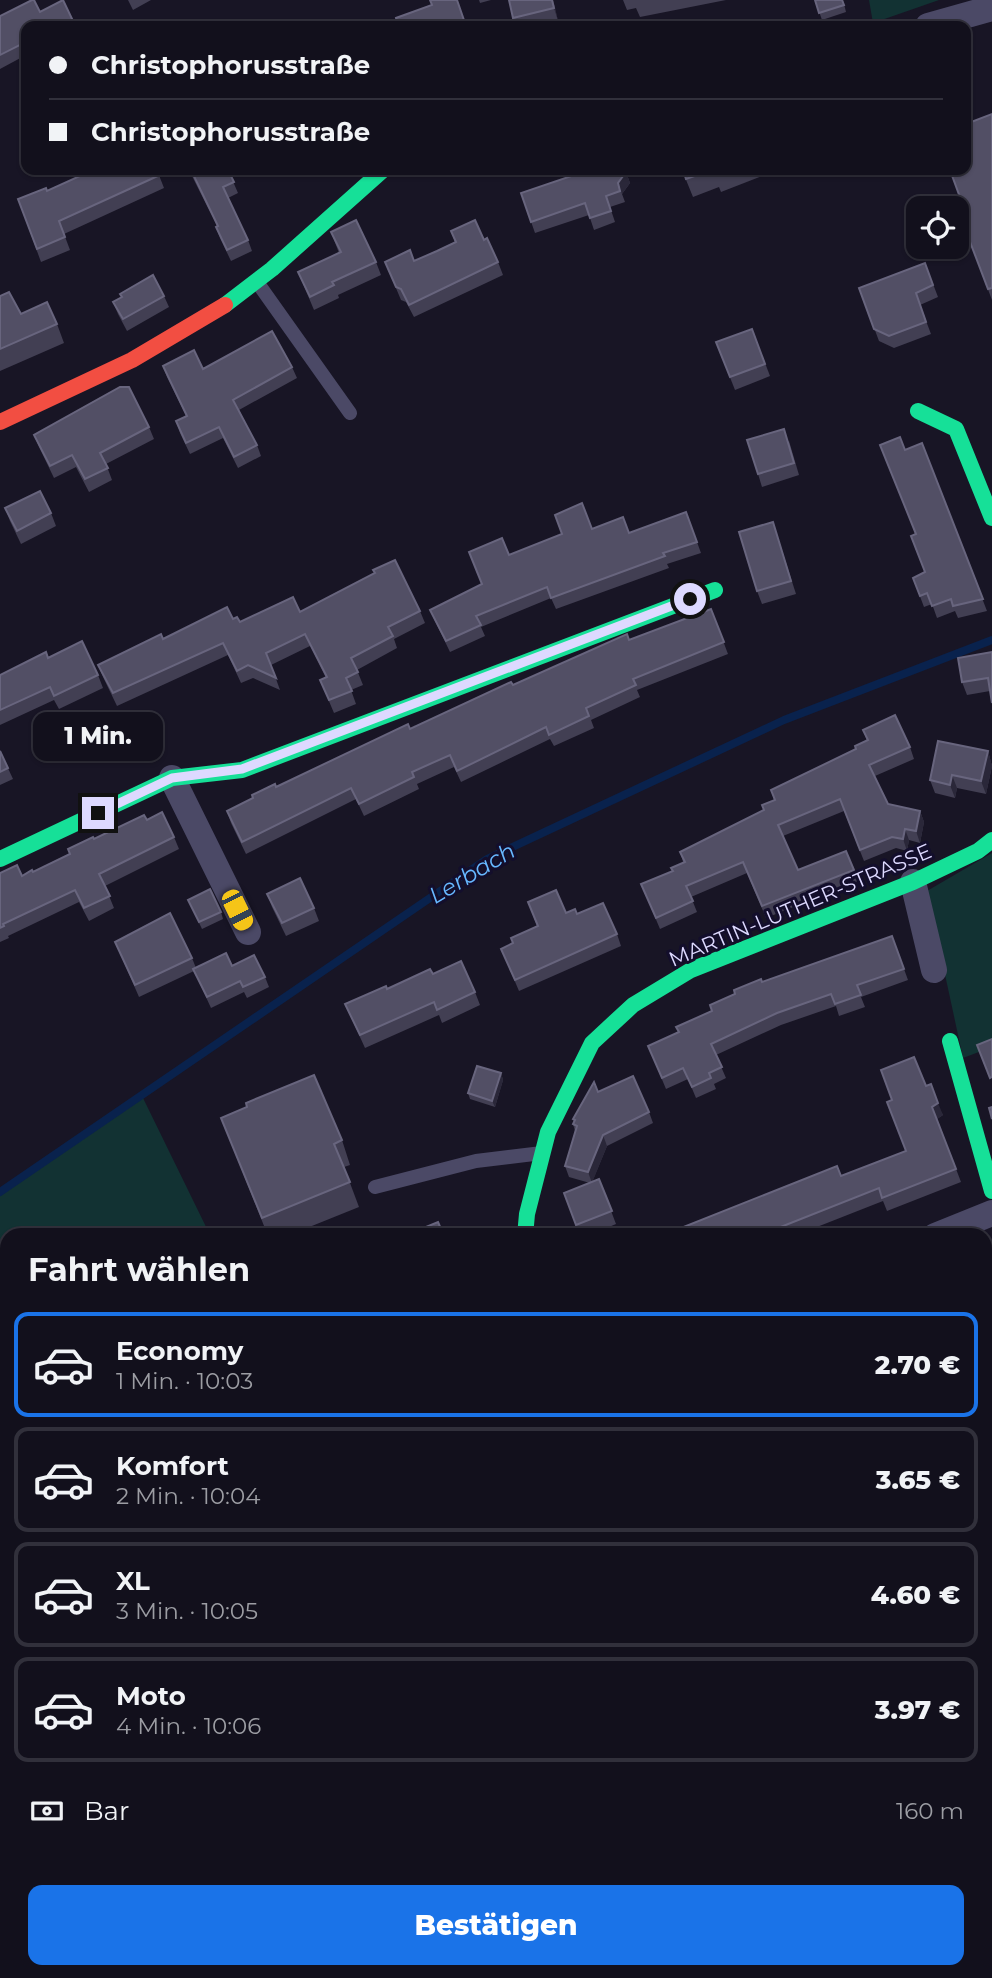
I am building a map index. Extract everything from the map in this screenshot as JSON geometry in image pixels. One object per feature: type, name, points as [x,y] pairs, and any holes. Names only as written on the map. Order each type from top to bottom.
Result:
[{"type":"street","points":[[946,21],[992,8]]},
{"type":"street","points":[[0,422],[98,379],[218,309],[256,281],[377,175]]},
{"type":"street","points":[[918,411],[956,429],[992,517]]},
{"type":"street","points":[[0,859],[172,778],[242,769],[715,590]]},
{"type":"street","points":[[172,778],[248,932]]},
{"type":"street","name":"MARTIN-LUTHER-STRASSE","points":[[526,1228],[548,1132],[592,1043],[632,1004],[691,970],[913,882],[978,851],[992,840]]},
{"type":"street","points":[[913,882],[934,970]]},
{"type":"street","points":[[950,1041],[992,1191]]},
{"type":"street","points":[[955,1228],[992,1213]]},
{"type":"lane","points":[[256,281],[350,413]]},
{"type":"lane","points":[[376,1187],[476,1161],[543,1153]]},
{"type":"green space","points":[[869,0],[939,0],[879,21],[873,21]]},
{"type":"green space","points":[[992,853],[992,1047],[963,1058],[927,891]]},
{"type":"green space","points":[[143,1098],[207,1228],[0,1228],[0,1196]]},
{"type":"building","points":[[32,0],[40,12],[63,0],[73,21],[21,21],[21,44],[0,55],[0,16]]},
{"type":"building","points":[[430,0],[457,0],[464,21],[397,21],[396,18],[432,5]]},
{"type":"building","points":[[509,0],[552,0],[554,8],[513,18]]},
{"type":"building","points":[[815,0],[842,0],[844,5],[819,13]]},
{"type":"building","points":[[992,114],[992,288],[988,289],[969,239],[969,196],[960,196],[952,175],[971,175],[971,122]]},
{"type":"building","points":[[82,175],[160,175],[59,221],[65,237],[37,249],[18,199],[46,188],[47,191]]},
{"type":"building","points":[[193,175],[230,175],[234,182],[223,187],[248,240],[227,250],[216,227],[218,226]]},
{"type":"building","points":[[574,175],[624,175],[618,183],[620,191],[606,196],[611,211],[590,218],[585,203],[531,222],[521,193]]},
{"type":"building","points":[[356,220],[376,262],[332,282],[334,285],[310,297],[298,272],[341,252],[331,232]]},
{"type":"building","points":[[475,220],[498,262],[409,305],[401,289],[396,287],[385,262],[410,250],[414,261],[437,251],[456,242],[451,231]]},
{"type":"building","points":[[925,263],[933,285],[916,293],[926,322],[889,336],[874,329],[859,288]]},
{"type":"building","points":[[153,275],[164,296],[123,319],[113,302],[122,297],[120,294]]},
{"type":"building","points":[[9,292],[21,314],[47,302],[57,324],[0,349],[0,296]]},
{"type":"building","points":[[752,329],[765,364],[730,377],[716,342]]},
{"type":"building","points":[[272,331],[292,367],[233,400],[257,445],[234,457],[219,427],[186,443],[176,421],[187,416],[163,366],[194,350],[203,369]]},
{"type":"building","points":[[120,387],[129,387],[149,427],[100,453],[108,468],[85,479],[72,455],[50,466],[34,435]]},
{"type":"building","points":[[784,429],[794,463],[758,474],[747,440]]},
{"type":"building","points":[[900,437],[905,450],[922,443],[983,599],[953,606],[951,599],[932,606],[927,593],[920,596],[913,578],[925,572],[911,536],[916,534],[880,445]]},
{"type":"building","points":[[40,491],[51,513],[17,531],[5,508]]},
{"type":"building","points":[[582,503],[592,529],[623,517],[629,533],[686,512],[697,542],[551,598],[547,587],[476,616],[481,625],[446,641],[430,610],[482,584],[469,552],[502,538],[509,555],[562,534],[555,515]]},
{"type":"building","points":[[773,522],[791,581],[757,591],[739,532]]},
{"type":"building","points":[[395,560],[420,611],[388,627],[393,636],[351,658],[358,672],[346,678],[352,691],[329,700],[320,680],[327,677],[305,634],[266,653],[276,678],[248,665],[237,671],[223,643],[113,693],[98,665],[161,634],[163,639],[227,607],[233,619],[237,617],[240,622],[293,597],[300,612]]},
{"type":"building","points":[[711,609],[724,642],[633,679],[636,685],[586,708],[589,716],[549,735],[546,727],[457,771],[450,755],[412,772],[414,777],[359,804],[351,788],[242,842],[227,811],[253,798],[252,795],[275,784],[276,787],[408,724],[410,729],[511,682],[513,685],[627,634],[629,640]]},
{"type":"building","points":[[82,641],[98,675],[54,696],[50,687],[0,710],[0,675],[46,652],[48,658]]},
{"type":"building","points":[[992,652],[992,703],[988,678],[962,682],[958,658]]},
{"type":"building","points":[[895,715],[910,747],[869,765],[888,804],[920,811],[916,831],[905,829],[903,839],[892,837],[860,850],[840,799],[778,825],[798,870],[846,851],[854,870],[762,906],[743,862],[686,886],[693,901],[656,918],[641,884],[673,871],[671,868],[685,862],[680,852],[764,810],[762,805],[775,800],[771,790],[856,749],[855,746],[868,740],[863,730]]},
{"type":"building","points":[[938,741],[988,751],[981,781],[952,775],[950,785],[930,780]]},
{"type":"building","points":[[0,751],[8,768],[0,772]]},
{"type":"building","points":[[162,812],[174,837],[99,874],[110,896],[84,908],[75,890],[3,924],[0,928],[0,873],[17,865],[22,876],[32,870],[33,872],[70,854],[68,849],[93,837],[94,839],[144,815],[147,820]]},
{"type":"building","points":[[300,878],[314,908],[282,923],[267,894]]},
{"type":"building","points":[[210,889],[221,912],[199,922],[188,900]]},
{"type":"building","points":[[556,890],[566,913],[575,909],[577,914],[603,903],[617,934],[515,980],[501,949],[513,943],[511,938],[538,926],[528,902]]},
{"type":"building","points":[[170,913],[192,958],[135,985],[115,942]]},
{"type":"building","points":[[892,936],[904,969],[857,985],[861,995],[835,1004],[831,994],[777,1013],[711,1044],[722,1067],[709,1073],[711,1078],[692,1087],[683,1068],[662,1078],[648,1046],[679,1032],[676,1027],[712,1011],[710,1005],[735,994],[734,990]]},
{"type":"building","points":[[226,953],[232,966],[254,955],[265,977],[243,987],[240,981],[207,997],[193,969]]},
{"type":"building","points":[[461,961],[475,992],[437,1010],[434,1002],[360,1035],[345,1004],[386,986],[387,989],[430,969],[433,974]]},
{"type":"building","points":[[992,1039],[992,1077],[990,1078],[977,1045]]},
{"type":"building","points":[[914,1057],[926,1086],[931,1084],[938,1103],[932,1107],[956,1169],[882,1198],[879,1188],[778,1228],[681,1228],[837,1166],[841,1176],[906,1151],[887,1102],[892,1100],[881,1070]]},
{"type":"building","points":[[477,1066],[501,1073],[492,1101],[468,1093]]},
{"type":"building","points":[[314,1075],[342,1140],[334,1144],[350,1182],[262,1218],[221,1118],[247,1107],[246,1103]]},
{"type":"building","points":[[633,1076],[649,1112],[603,1135],[588,1172],[565,1166],[577,1126],[573,1124],[573,1119],[594,1082],[598,1092]]},
{"type":"building","points":[[599,1179],[612,1211],[576,1225],[564,1193]]},
{"type":"building","points":[[438,1222],[441,1228],[423,1228]]},
{"type":"waterway","name":"Lerbach","points":[[0,1192],[487,859],[784,720],[992,640]]},
{"type":"traffic: fast","points":[[225,305],[272,269],[377,175]]},
{"type":"traffic: fast","points":[[918,411],[956,429],[992,518]]},
{"type":"traffic: fast","points":[[0,859],[172,778],[242,770],[715,590]]},
{"type":"traffic: fast","points":[[526,1228],[548,1132],[592,1043],[633,1005],[691,970],[913,882],[978,851],[992,840]]},
{"type":"traffic: fast","points":[[950,1041],[992,1191]]},
{"type":"traffic: jam","points":[[0,422],[132,360],[225,305]]},
{"type":"route","points":[[98,813],[172,778],[242,769],[690,599]]}]
